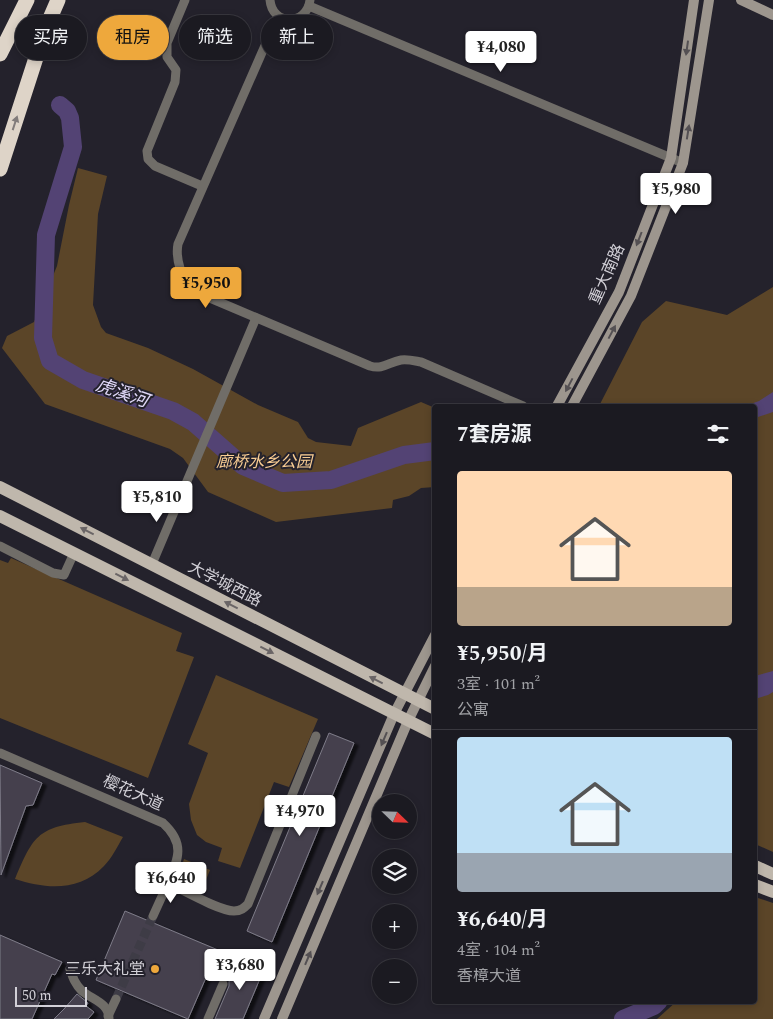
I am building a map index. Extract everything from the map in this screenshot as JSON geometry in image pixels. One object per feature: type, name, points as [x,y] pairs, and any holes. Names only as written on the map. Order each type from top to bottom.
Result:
[{"type":"highway","points":[[0,54],[27,0]]},
{"type":"highway","points":[[0,169],[45,30],[58,0]]},
{"type":"main road","name":"重大南路","points":[[558,404],[619,292],[671,158],[694,0]]},
{"type":"main road","name":"重大南路","points":[[573,404],[631,296],[683,163],[708,0]]},
{"type":"main road","points":[[742,0],[773,15]]},
{"type":"main road","name":"大学城西路","points":[[0,487],[432,708]]},
{"type":"main road","points":[[0,516],[432,733]]},
{"type":"main road","points":[[264,1019],[394,714],[432,640]]},
{"type":"main road","points":[[282,1019],[417,700],[432,672]]},
{"type":"main road","points":[[757,867],[771,873]]},
{"type":"street","points":[[185,0],[167,43],[167,57],[176,70],[175,82],[147,151],[148,159],[155,166],[202,186]]},
{"type":"street","points":[[270,0],[273,11],[277,15]]},
{"type":"street","points":[[302,15],[306,12],[310,3],[683,163]]},
{"type":"street","points":[[261,54],[178,244],[176,254],[186,284],[191,290],[377,368],[400,360],[422,362],[518,404]]},
{"type":"street","points":[[152,564],[256,318]]},
{"type":"street","points":[[0,546],[53,573],[64,575],[74,553]]},
{"type":"street","points":[[168,883],[218,906],[233,911],[242,910],[248,904],[316,736]]},
{"type":"street","name":"樱花大道","points":[[0,753],[163,823],[174,833],[179,849],[175,867],[153,916]]},
{"type":"street","points":[[70,969],[74,982],[83,991],[105,1005],[108,1017]]},
{"type":"street","points":[[208,1019],[223,984]]},
{"type":"street","points":[[108,1017],[116,998]]},
{"type":"green space","name":"廊桥水乡公园","points":[[78,168],[107,176],[98,214],[93,305],[101,327],[106,333],[148,348],[193,369],[258,405],[298,422],[308,438],[316,442],[351,446],[358,428],[421,402],[432,407],[432,487],[421,488],[409,496],[393,500],[392,508],[276,522],[208,492],[183,458],[170,449],[45,404],[2,348],[7,336],[34,322],[57,266]]},
{"type":"green space","points":[[773,287],[773,852],[757,845],[757,404],[600,404],[642,322],[666,301],[727,315]]},
{"type":"green space","points":[[11,558],[182,633],[176,651],[194,657],[148,778],[0,718],[0,560],[8,563]]},
{"type":"green space","points":[[216,675],[318,719],[289,787],[274,782],[240,868],[218,861],[222,848],[206,842],[197,835],[191,820],[189,804],[208,753],[188,744]]},
{"type":"green space","points":[[85,822],[123,837],[104,866],[84,880],[62,886],[38,885],[15,879],[32,844],[39,837],[56,827]]},
{"type":"green space","points":[[184,859],[210,870],[200,895],[185,890],[181,874]]},
{"type":"green space","points":[[757,898],[773,903],[773,1019],[657,1019],[674,1004],[757,1004]]},
{"type":"shaded area","points":[[773,392],[773,412],[757,417],[757,404],[751,404]]},
{"type":"shaded area","points":[[773,671],[773,692],[757,698],[757,675]]},
{"type":"building","points":[[329,733],[354,743],[272,942],[247,931]]},
{"type":"building","points":[[0,765],[42,783],[33,805],[26,806],[1,875]]},
{"type":"building","name":"三乐大礼堂","points":[[125,911],[218,950],[188,1019],[96,980]]},
{"type":"building","points":[[0,935],[62,962],[55,975],[52,974],[32,1019],[0,1019]]},
{"type":"building","points":[[238,958],[264,969],[243,1019],[215,1019],[229,986]]},
{"type":"building","points":[[77,994],[88,1003],[86,1006],[94,1012],[88,1019],[54,1019],[64,1009]]},
{"type":"waterway","name":"虎溪河","points":[[60,105],[67,111],[70,118],[73,147],[46,235],[43,338],[50,361],[83,380],[173,411],[193,422],[243,466],[283,483],[331,480],[404,455],[432,451]]},
{"type":"waterway","name":"虎溪河","points":[[623,1019],[656,1004]]},
{"type":"tunnel","points":[[116,999],[153,916]]},
{"type":"place","name":"三乐大礼堂","points":[[155,969]]}]
